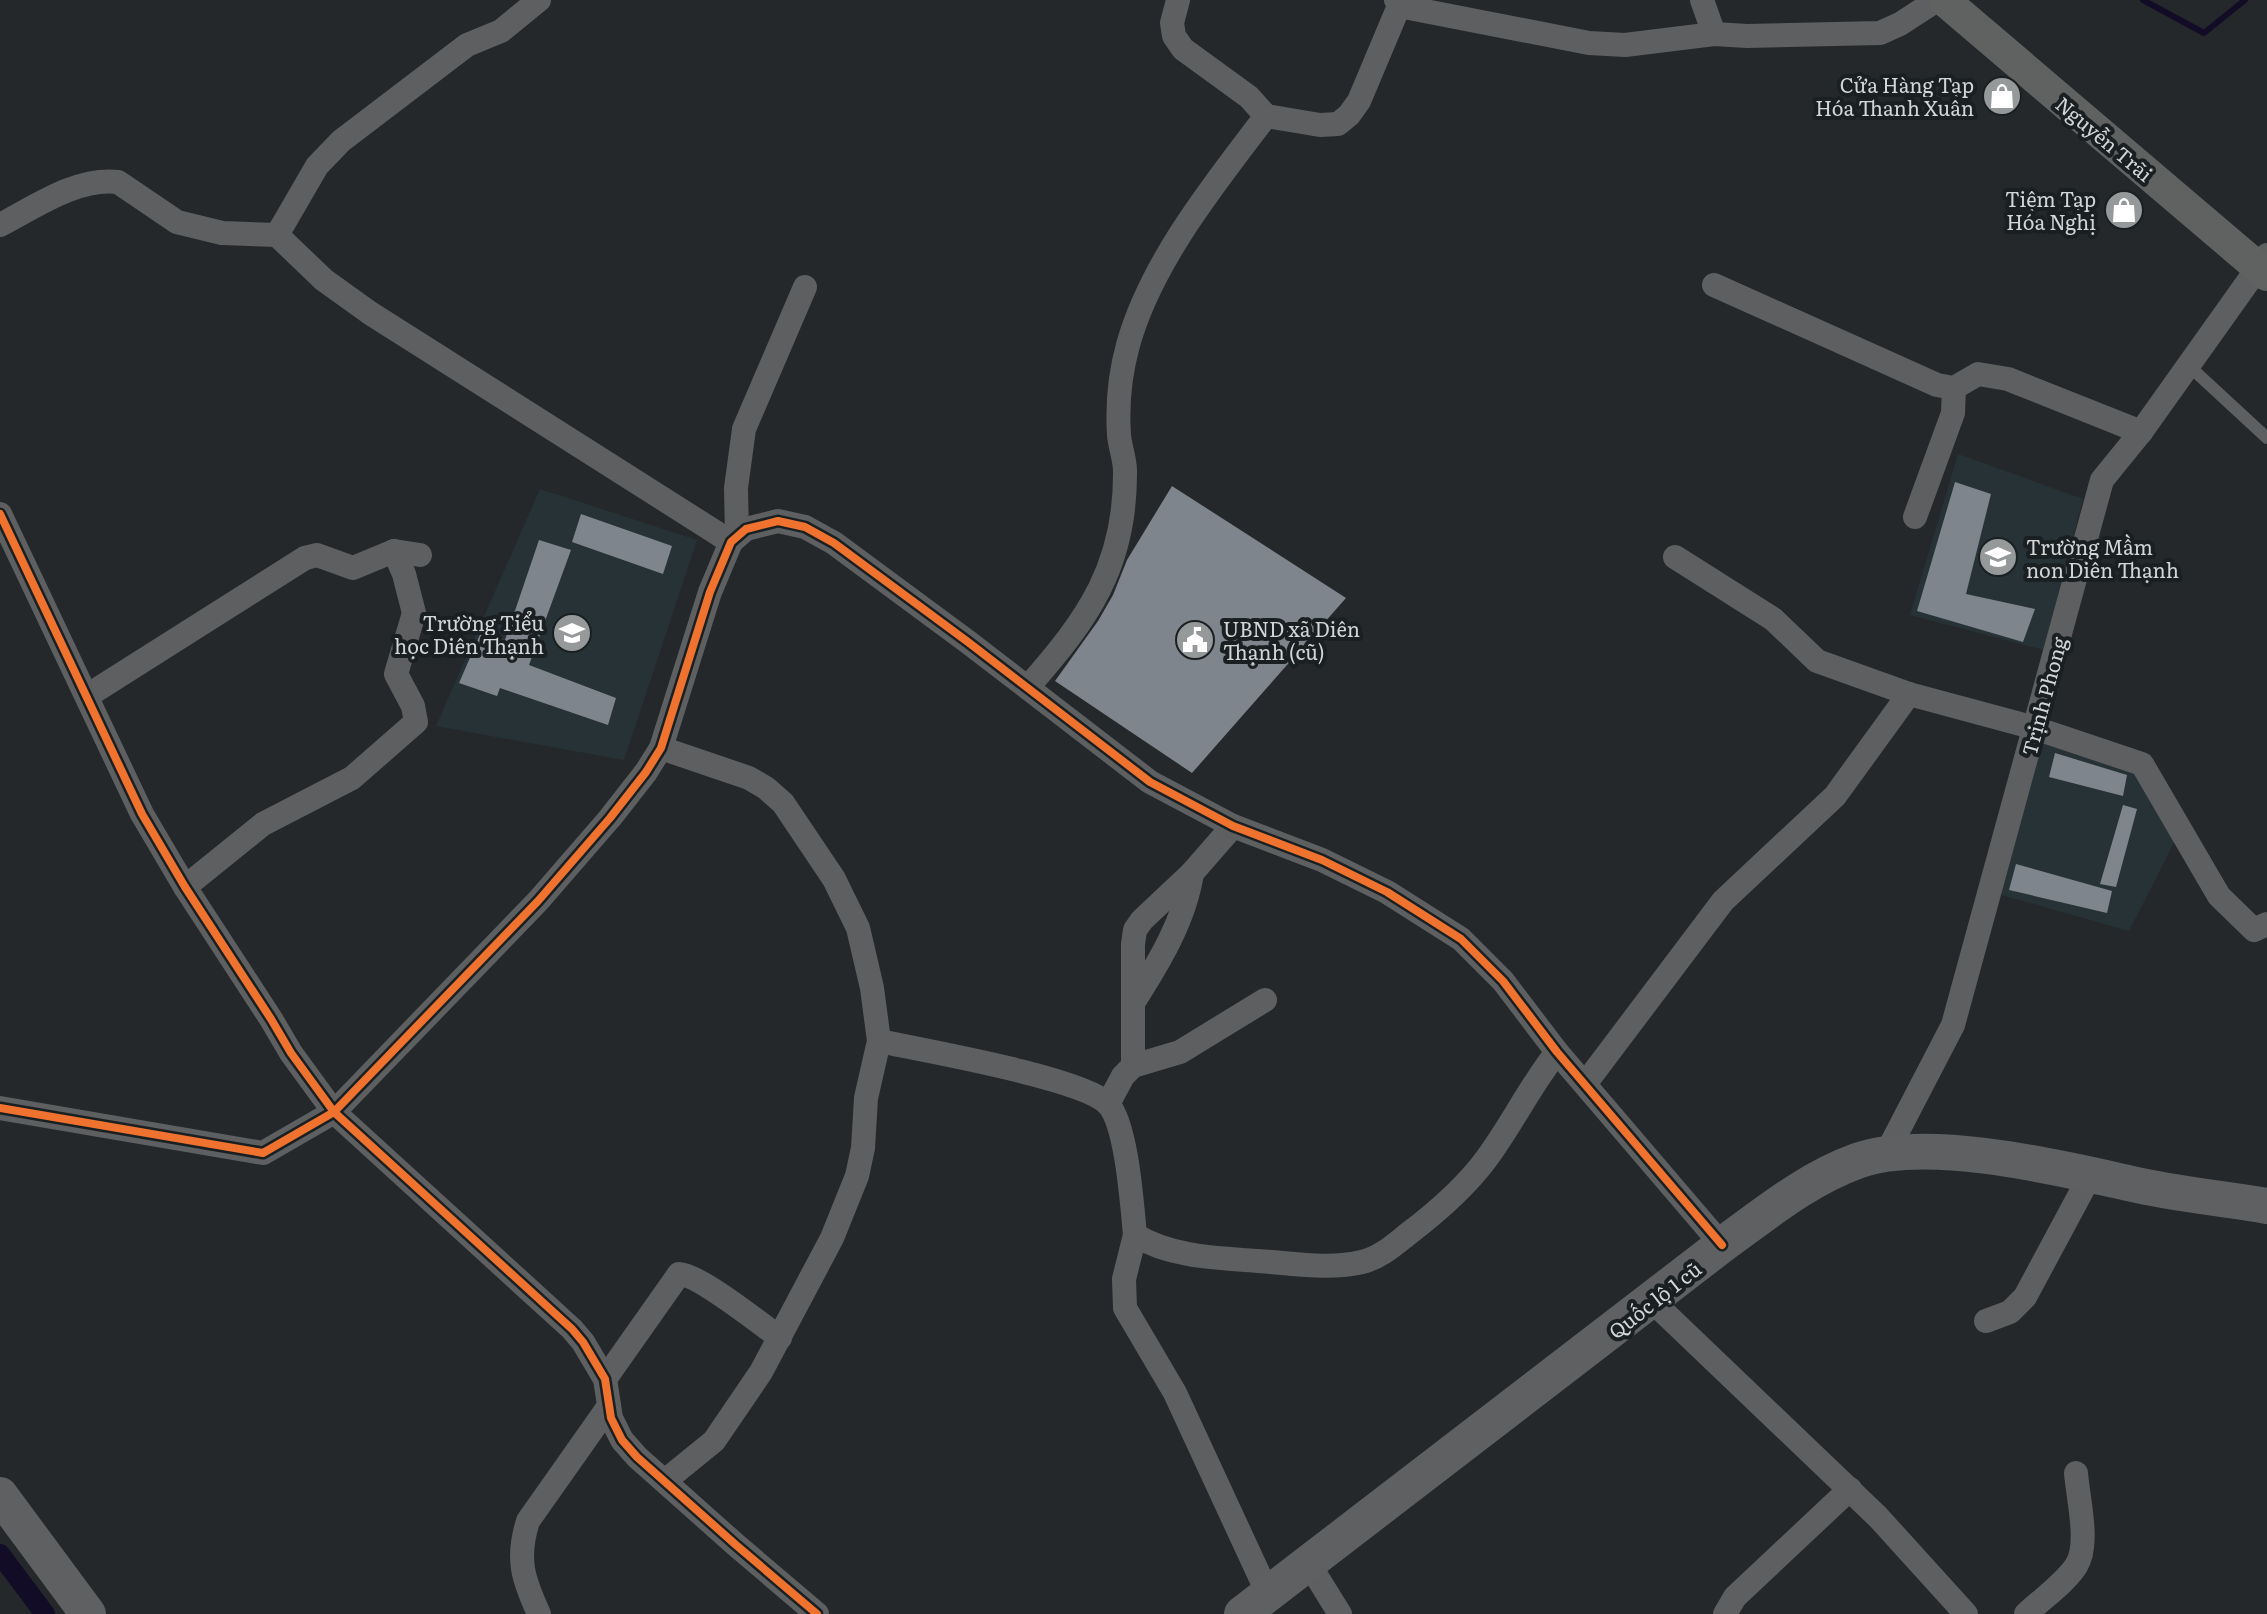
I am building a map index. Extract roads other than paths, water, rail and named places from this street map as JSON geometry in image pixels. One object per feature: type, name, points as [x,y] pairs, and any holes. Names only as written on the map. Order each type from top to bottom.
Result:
[{"type":"main road","name":"Nguyễn Trãi","points":[[1944,0],[2264,266]]},
{"type":"main road","name":"Quốc lộ 1 cũ","points":[[1255,1604],[1722,1245],[1805,1186],[1857,1160],[1915,1151],[1964,1153],[2267,1206]]},
{"type":"main road","points":[[0,1495],[88,1614]]},
{"type":"street","points":[[277,235],[317,166],[341,141],[455,54],[501,31],[539,0]]},
{"type":"street","points":[[1178,0],[1172,23],[1174,36],[1183,49],[1249,97],[1266,116],[1320,125],[1338,124],[1349,115],[1364,91],[1398,3],[1589,43],[1625,45],[1714,34],[1880,33],[1937,0]]},
{"type":"street","points":[[1702,0],[1714,34]]},
{"type":"street","points":[[1028,687],[1084,618],[1115,557],[1125,482],[1119,438],[1119,398],[1127,348],[1137,315],[1195,211],[1266,116]]},
{"type":"street","points":[[0,225],[55,196],[106,180],[118,182],[177,222],[222,233],[277,235],[324,280],[370,313],[734,539]]},
{"type":"street","name":"Trịnh Phong","points":[[1886,1154],[1953,1025],[2102,480],[2264,266]]},
{"type":"street","points":[[1714,285],[1937,385],[1954,388],[1978,374],[2008,379],[2141,432]]},
{"type":"street","points":[[0,1108],[263,1153],[334,1112],[538,901],[610,818],[661,748],[710,592],[734,539],[736,488],[744,429],[805,287]]},
{"type":"street","points":[[1915,517],[1953,413],[1954,388]]},
{"type":"street","points":[[0,514],[142,814],[291,1053],[334,1112],[572,1329],[605,1379],[615,1429],[622,1440],[637,1457],[817,1614]]},
{"type":"street","points":[[734,539],[746,529],[778,521],[805,527],[834,543],[1150,782],[1233,826],[1322,860],[1387,892],[1461,939],[1503,981],[1557,1052],[1722,1245]]},
{"type":"street","points":[[87,696],[305,558],[317,555],[353,568],[394,551],[420,555]]},
{"type":"street","points":[[185,887],[263,824],[352,778],[416,722],[413,706],[396,674],[414,613],[404,574],[394,551]]},
{"type":"street","points":[[1675,557],[1773,619],[1817,661],[1909,694],[2035,728],[2142,764],[2219,896],[2254,930],[2267,924]]},
{"type":"street","points":[[1585,1084],[1723,901],[1835,796],[1909,694]]},
{"type":"street","points":[[661,748],[749,778],[783,803],[834,879],[858,928],[872,988],[879,1041],[866,1098],[863,1148],[849,1201],[761,1372],[714,1441],[666,1480]]},
{"type":"street","points":[[1108,1104],[1133,1066],[1135,930],[1233,826]]},
{"type":"street","points":[[1133,1003],[1180,917],[1188,897],[1192,873]]},
{"type":"street","points":[[1133,1066],[1180,1052],[1265,1000]]},
{"type":"street","points":[[879,1041],[1070,1085],[1108,1104],[1120,1128],[1135,1235],[1124,1279],[1125,1308],[1175,1393],[1255,1604]]},
{"type":"street","points":[[1135,1235],[1150,1245],[1225,1259],[1340,1265],[1379,1256],[1430,1217],[1467,1182],[1487,1158],[1532,1083],[1557,1052]]},
{"type":"street","points":[[1986,1321],[2010,1312],[2025,1297],[2091,1174]]},
{"type":"street","points":[[605,1379],[679,1274],[701,1283],[780,1338]]},
{"type":"street","points":[[1652,1301],[1850,1489],[1966,1614]]},
{"type":"street","points":[[539,1614],[521,1571],[528,1521],[609,1406]]},
{"type":"street","points":[[2026,1614],[2076,1567],[2083,1553],[2084,1533],[2076,1473]]},
{"type":"street","points":[[1725,1614],[1735,1597],[1850,1489]]},
{"type":"street","points":[[1309,1564],[1340,1614]]},
{"type":"lane","points":[[2188,365],[2267,438]]},
{"type":"waterway","points":[[2143,0],[2204,33],[2245,0]]},
{"type":"waterway","points":[[0,1554],[45,1614]]},
{"type":"place","name":"Cửa Hàng Tạp Hóa Thanh Xuân","points":[[2002,96]]},
{"type":"place","name":"Tiệm Tạp Hóa Nghị","points":[[2124,210]]},
{"type":"place","name":"Trường Mầm non Diên Thạnh","points":[[1998,557]]},
{"type":"place","name":"Trường Tiểu học Diên Thạnh","points":[[572,633]]},
{"type":"place","name":"UBND xã Diên Thạnh (cũ)","points":[[1195,640]]}]
